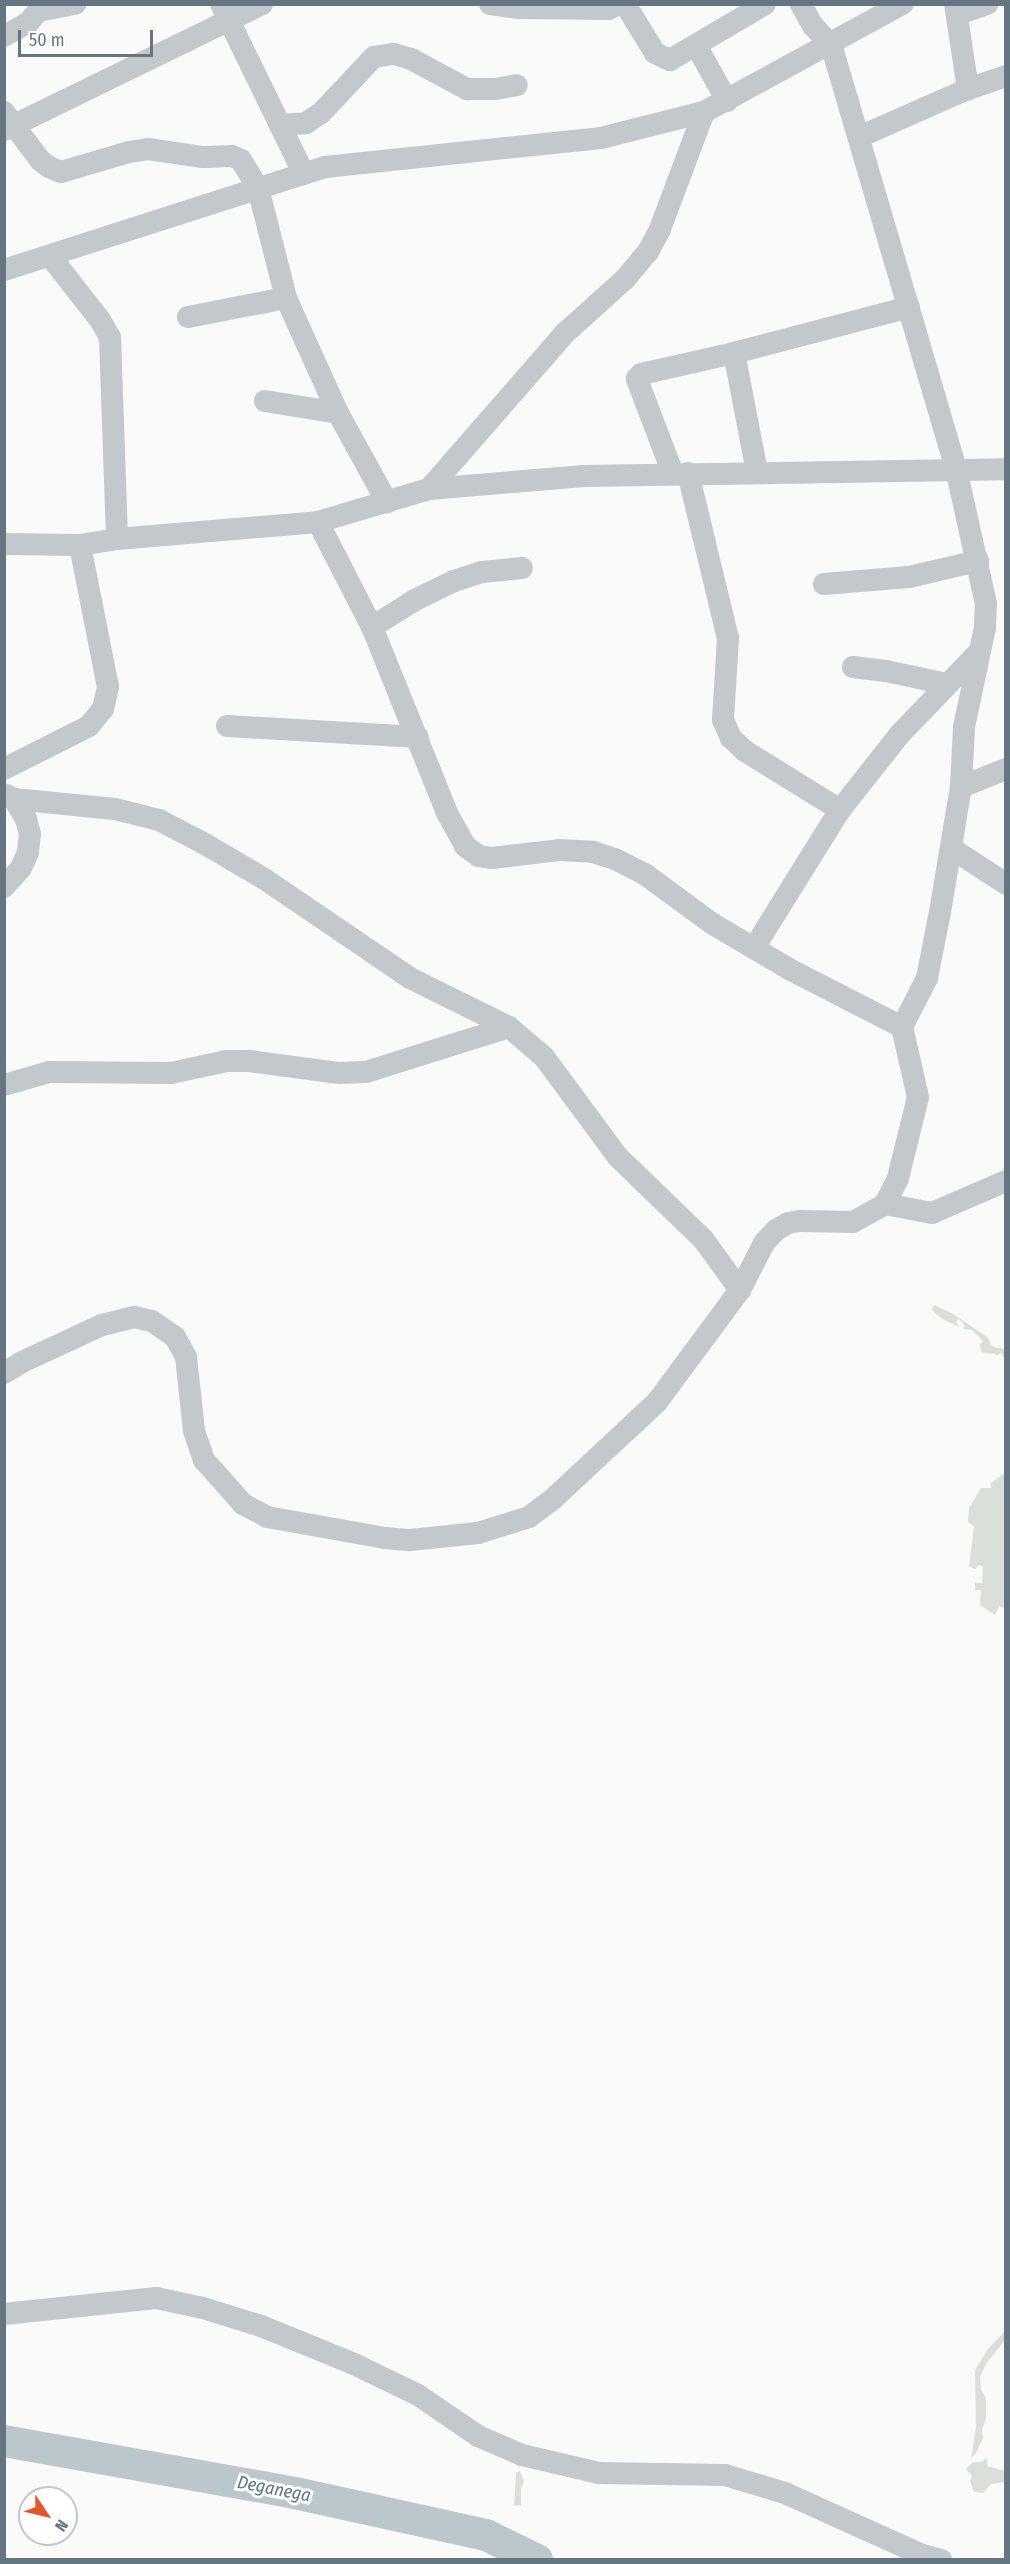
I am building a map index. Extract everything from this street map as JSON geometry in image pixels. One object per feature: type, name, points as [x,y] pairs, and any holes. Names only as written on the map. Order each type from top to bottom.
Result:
[{"type":"street","points":[[4,36],[29,22],[39,8],[75,4]]},
{"type":"street","points":[[262,4],[226,13],[8,122],[40,160],[61,172],[129,152],[148,149],[203,157],[232,156],[241,160],[258,188],[286,297],[338,413],[387,502]]},
{"type":"street","points":[[490,4],[520,8],[608,9],[620,4]]},
{"type":"street","points":[[625,4],[655,53],[663,59],[670,60],[697,47],[765,4]]},
{"type":"street","points":[[4,1373],[22,1362],[102,1325],[134,1317],[152,1321],[175,1337],[186,1357],[194,1431],[204,1460],[243,1504],[267,1516],[386,1538],[410,1540],[478,1533],[529,1517],[592,1465],[657,1402],[740,1290],[764,1243],[776,1230],[788,1223],[801,1221],[853,1222],[885,1204],[898,1178],[918,1097],[902,1027],[927,978],[961,787],[964,727],[985,627],[986,604],[956,469],[831,45],[813,26],[801,4]]},
{"type":"street","points":[[4,270],[304,174],[359,162],[601,138],[704,112],[831,45],[902,4]]},
{"type":"street","points":[[968,89],[957,9],[987,4]]},
{"type":"street","points":[[226,13],[304,174]]},
{"type":"street","points":[[697,47],[727,101]]},
{"type":"street","points":[[280,125],[306,123],[321,113],[374,57],[394,54],[411,59],[467,89],[495,89],[517,85]]},
{"type":"street","points":[[858,137],[968,89],[1005,76]]},
{"type":"street","points":[[429,489],[564,334],[625,279],[648,252],[660,229],[704,112]]},
{"type":"street","points":[[50,256],[100,320],[110,337],[117,539]]},
{"type":"street","points":[[188,316],[286,297]]},
{"type":"street","points":[[840,810],[745,751],[731,738],[723,720],[728,638],[681,473],[637,379],[641,374],[734,353],[909,307]]},
{"type":"street","points":[[734,353],[757,472]]},
{"type":"street","points":[[265,401],[338,413]]},
{"type":"street","points":[[4,544],[80,545],[117,539],[318,522],[429,489],[583,476],[1005,469]]},
{"type":"street","points":[[318,522],[372,627],[447,813],[465,846],[479,856],[492,858],[559,850],[604,855],[646,875],[713,924],[754,948],[902,1027]]},
{"type":"street","points":[[4,769],[89,726],[103,709],[108,687],[80,545]]},
{"type":"street","points":[[824,584],[909,577],[978,561]]},
{"type":"street","points":[[372,627],[415,600],[454,581],[482,572],[522,568]]},
{"type":"street","points":[[754,948],[840,810],[900,734],[978,653]]},
{"type":"street","points":[[853,667],[886,671],[947,684]]},
{"type":"street","points":[[227,726],[418,737]]},
{"type":"street","points":[[961,787],[1005,769]]},
{"type":"street","points":[[4,887],[21,868],[28,852],[30,834],[26,819],[9,797]]},
{"type":"street","points":[[9,797],[115,809],[159,820],[264,878],[410,978],[509,1027],[544,1057],[618,1157],[703,1239],[740,1290]]},
{"type":"street","points":[[951,848],[1005,884]]},
{"type":"street","points":[[4,1085],[49,1072],[171,1073],[227,1061],[249,1060],[339,1073],[366,1072],[509,1027]]},
{"type":"street","points":[[885,1204],[932,1213],[1005,1181]]},
{"type":"street","points":[[4,2314],[156,2298],[203,2308],[261,2326],[354,2364],[417,2396],[478,2436],[522,2455],[598,2473],[725,2475],[785,2493],[922,2555],[941,2559]]},
{"type":"shaded area","points":[[934,1305],[953,1314],[987,1337],[993,1347],[1005,1349],[1005,1359],[1001,1353],[998,1355],[981,1352],[980,1345],[983,1341],[972,1330],[963,1329],[965,1326],[959,1319],[956,1321],[959,1327],[944,1320],[932,1310]]},
{"type":"shaded area","points":[[1005,1473],[1005,1608],[999,1606],[995,1615],[980,1605],[981,1590],[975,1590],[975,1583],[982,1583],[983,1566],[978,1565],[976,1569],[969,1567],[974,1526],[968,1522],[969,1508],[981,1488],[991,1488],[991,1483]]},
{"type":"shaded area","points":[[1005,2331],[1005,2340],[986,2364],[980,2377],[981,2390],[986,2398],[986,2418],[982,2430],[983,2438],[971,2458],[976,2428],[975,2370],[988,2349]]},
{"type":"shaded area","points":[[987,2459],[987,2466],[1005,2471],[1005,2482],[991,2484],[983,2493],[974,2492],[970,2481],[972,2476],[966,2469],[973,2462],[983,2462]]},
{"type":"shaded area","points":[[520,2471],[524,2481],[521,2489],[521,2505],[514,2506],[516,2473]]},
{"type":"waterway","name":"Deganega","points":[[4,2441],[295,2493],[486,2535],[537,2560]]}]
